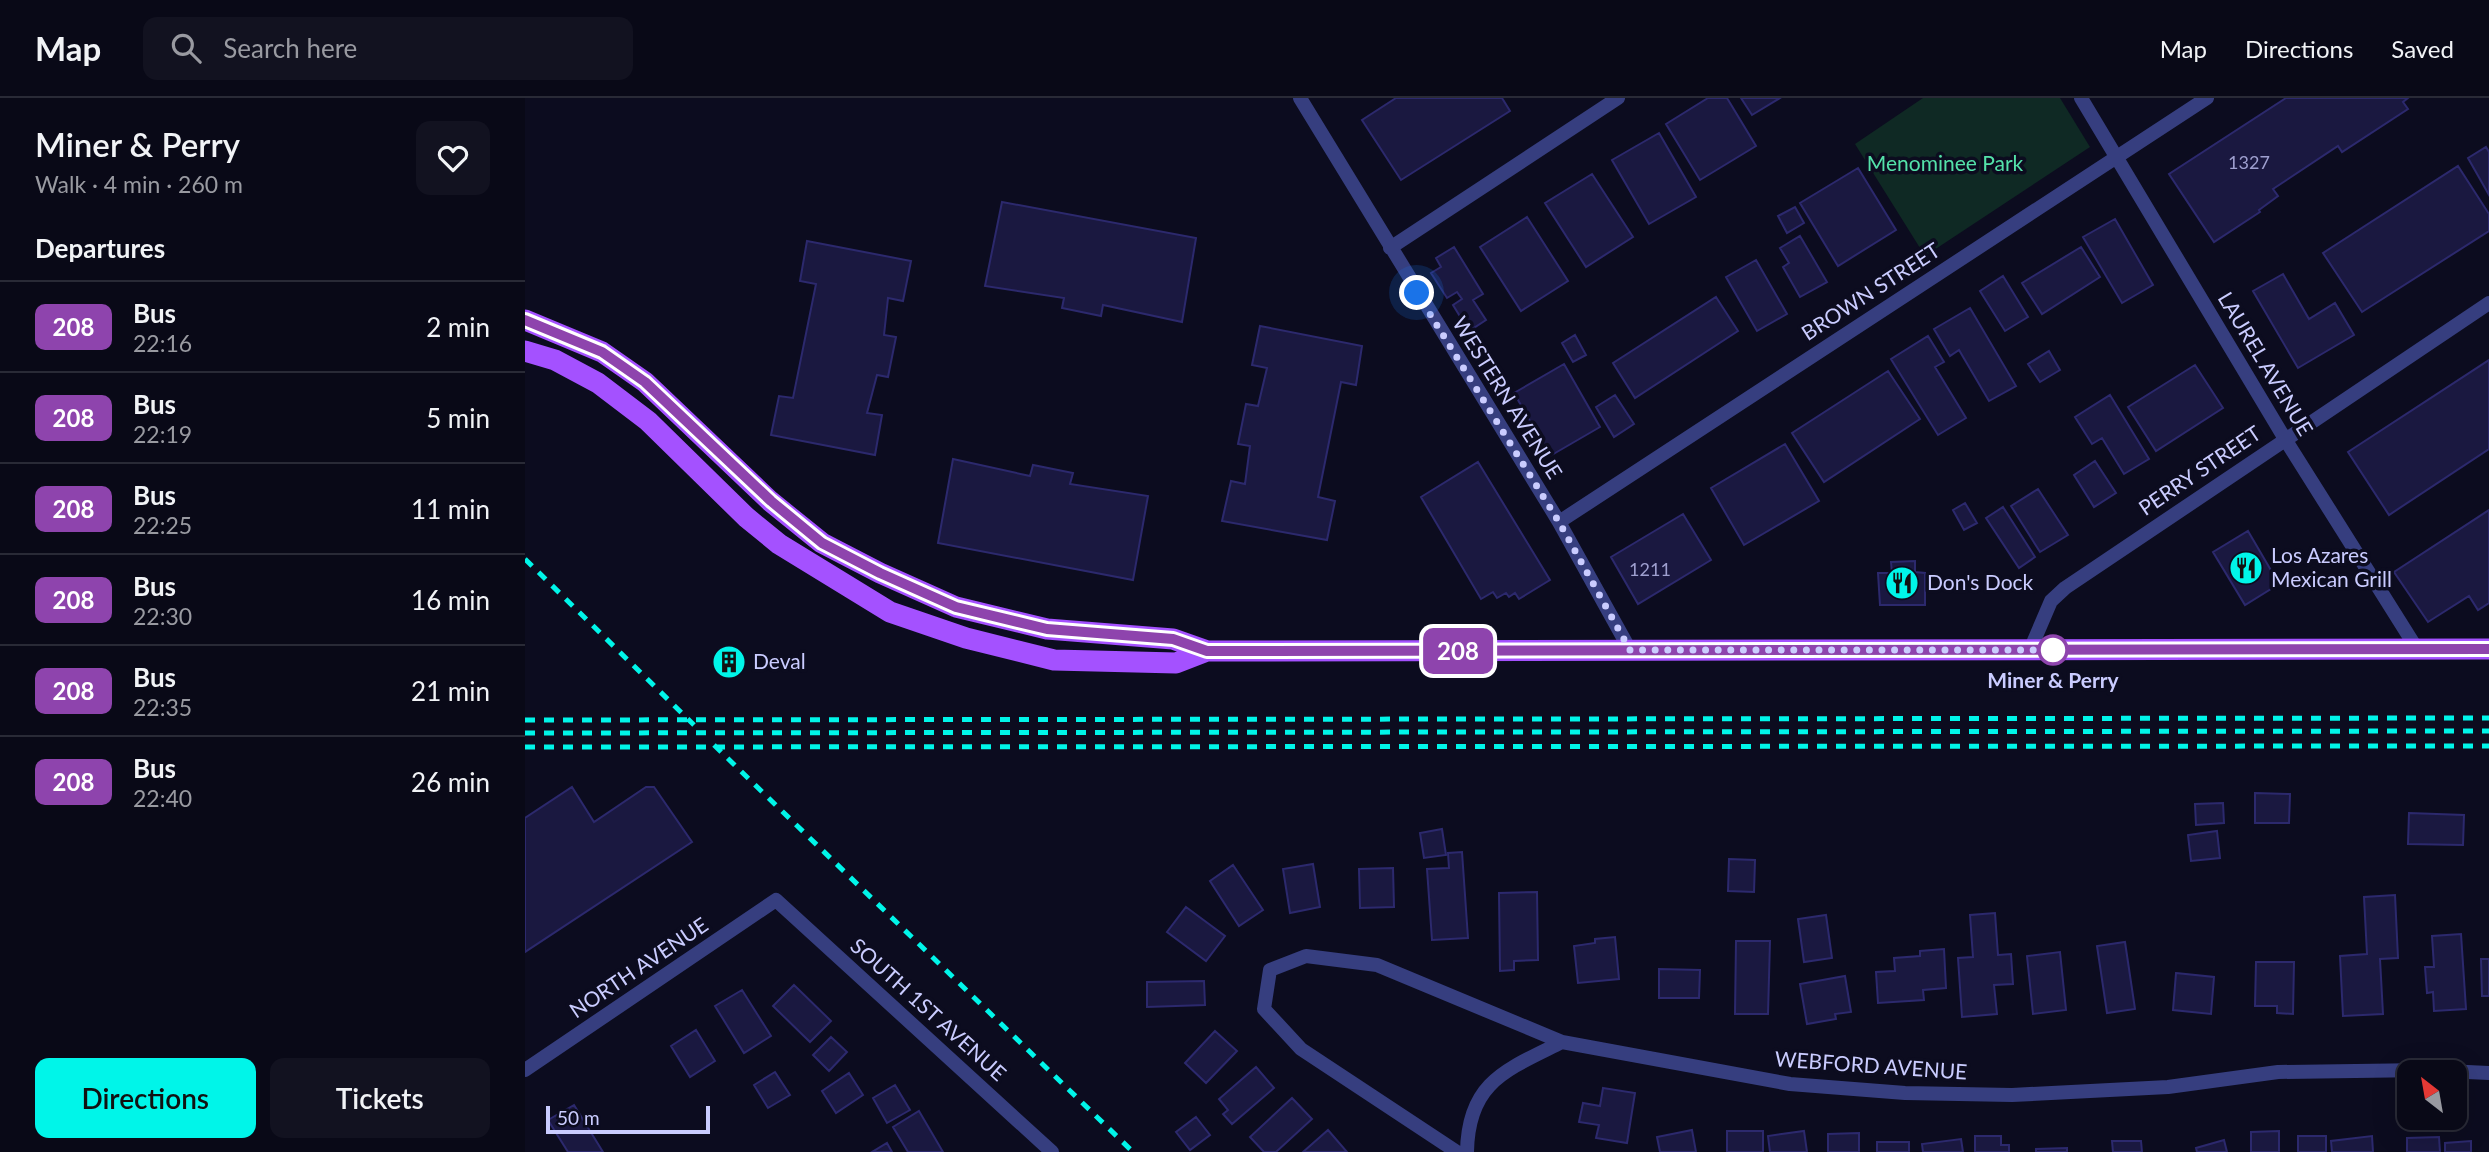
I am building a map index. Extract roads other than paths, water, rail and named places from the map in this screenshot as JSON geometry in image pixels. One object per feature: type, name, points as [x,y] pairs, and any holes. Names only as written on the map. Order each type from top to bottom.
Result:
[{"type":"main road","points":[[525,320],[602,352],[645,382],[771,501],[822,543],[956,607],[1047,629],[1173,639],[1207,651],[2489,649]]},
{"type":"main road","points":[[525,351],[555,360],[598,383],[648,421],[746,517],[779,544],[890,612],[966,638],[1053,660],[1176,663],[1207,651]]},
{"type":"street","name":"WESTERN AVENUE","points":[[1300,98],[1559,522],[1630,650]]},
{"type":"street","points":[[1390,248],[1618,98]]},
{"type":"street","name":"LAUREL AVENUE","points":[[2081,98],[2285,439],[2417,649]]},
{"type":"street","name":"BROWN STREET","points":[[1559,522],[2116,155],[2207,98]]},
{"type":"street","name":"PERRY STREET","points":[[2030,650],[2051,601],[2065,588],[2489,303]]},
{"type":"street","name":"NORTH AVENUE","points":[[525,1070],[776,900]]},
{"type":"street","name":"SOUTH 1ST AVENUE","points":[[776,900],[1044,1150]]},
{"type":"street","name":"WEBFORD AVENUE","points":[[1457,1152],[1301,1049],[1263,1009],[1270,970],[1306,956],[1377,965],[1562,1042],[1790,1084],[1905,1093],[2012,1095],[2168,1087],[2279,1072],[2425,1070],[2489,1073]]},
{"type":"street","points":[[1467,1152],[1473,1107],[1486,1086],[1510,1068],[1562,1042]]},
{"type":"railway","points":[[525,559],[694,725]]},
{"type":"railway","points":[[525,720],[2489,718]]},
{"type":"railway","points":[[525,733],[2489,731]]},
{"type":"railway","points":[[714,745],[1133,1152]]},
{"type":"railway","points":[[525,747],[2489,746]]},
{"type":"place","name":"Los Azares Mexican Grill","points":[[2246,568]]},
{"type":"place","name":"Don's Dock","points":[[1902,583]]},
{"type":"place","name":"Miner & Perry","points":[[2053,650]]},
{"type":"place","name":"Deval","points":[[729,662]]},
{"type":"park label","name":"Menominee Park","points":[[1945,164]]}]
